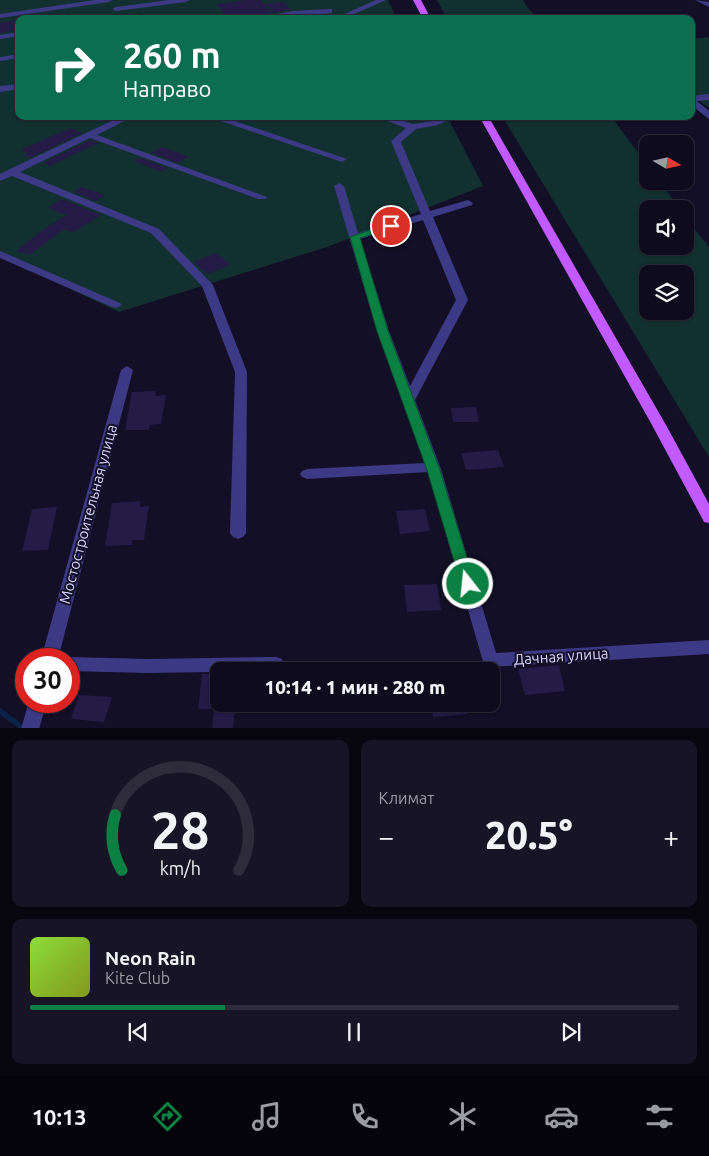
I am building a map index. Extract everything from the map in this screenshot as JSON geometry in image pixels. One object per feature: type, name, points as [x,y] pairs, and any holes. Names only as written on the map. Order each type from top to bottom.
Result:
[{"type":"main road","points":[[417,0],[425,15]]},
{"type":"main road","points":[[485,120],[708,513]]},
{"type":"street","points":[[0,16],[110,0],[118,15]]},
{"type":"street","points":[[116,9],[186,0]]},
{"type":"street","points":[[325,0],[329,11]]},
{"type":"street","points":[[279,15],[329,11],[344,14],[382,0]]},
{"type":"street","points":[[699,0],[709,5]]},
{"type":"street","points":[[0,37],[15,35]]},
{"type":"street","points":[[0,59],[15,57]]},
{"type":"street","points":[[0,89],[15,87]]},
{"type":"street","points":[[695,99],[709,97]]},
{"type":"street","points":[[695,103],[709,116]]},
{"type":"street","points":[[5,175],[121,120]]},
{"type":"street","points":[[222,120],[342,159]]},
{"type":"street","points":[[391,120],[413,127],[442,120]]},
{"type":"street","points":[[408,400],[462,300],[396,141],[413,127]]},
{"type":"street","points":[[89,134],[262,197]]},
{"type":"street","points":[[5,175],[155,231],[207,285],[241,372],[238,533]]},
{"type":"street","name":"Дачная улица","points":[[339,186],[383,331],[433,467],[490,660],[709,647]]},
{"type":"street","points":[[355,237],[468,203]]},
{"type":"street","points":[[0,254],[116,305]]},
{"type":"street","name":"Мостостроительная улица","points":[[52,648],[127,370]]},
{"type":"street","points":[[307,474],[433,467]]},
{"type":"street","points":[[80,664],[210,665]]},
{"type":"street","points":[[30,728],[34,713]]},
{"type":"green space","points":[[0,0],[388,0],[395,15],[15,15],[15,120],[449,120],[483,186],[327,247],[119,312],[0,256]]},
{"type":"green space","points":[[437,0],[523,0],[534,15],[445,15]]},
{"type":"green space","points":[[709,37],[709,108],[695,98],[695,39]]},
{"type":"green space","points":[[504,120],[614,120],[639,154],[639,190],[666,190],[673,200],[639,200],[639,255],[694,255],[694,228],[709,247],[709,457]]},
{"type":"building","points":[[261,0],[272,13],[226,15],[216,4]]},
{"type":"building","points":[[283,2],[291,9],[274,13],[266,4]]},
{"type":"building","points":[[15,21],[15,31],[0,33],[0,23]]},
{"type":"building","points":[[70,128],[83,133],[30,158],[24,155],[27,153],[21,150]]},
{"type":"building","points":[[90,140],[99,143],[49,166],[43,163]]},
{"type":"building","points":[[162,147],[188,157],[178,163],[151,153]]},
{"type":"building","points":[[140,158],[168,168],[161,172],[134,161]]},
{"type":"building","points":[[81,187],[105,195],[96,201],[74,192]]},
{"type":"building","points":[[62,199],[101,215],[74,232],[64,229],[30,255],[16,251],[48,226],[67,215],[47,208]]},
{"type":"building","points":[[216,253],[231,265],[207,274],[193,262]]},
{"type":"building","points":[[156,391],[155,396],[166,395],[161,424],[150,425],[149,430],[125,430],[132,392]]},
{"type":"building","points":[[476,407],[479,422],[453,422],[451,408]]},
{"type":"building","points":[[498,450],[504,467],[466,470],[461,453]]},
{"type":"building","points":[[141,501],[140,507],[149,506],[144,540],[132,540],[132,545],[105,546],[112,503]]},
{"type":"building","points":[[57,507],[48,550],[22,551],[32,509]]},
{"type":"building","points":[[425,509],[430,531],[400,534],[396,511]]},
{"type":"building","points":[[437,584],[441,610],[407,612],[404,585]]},
{"type":"building","points":[[559,665],[565,691],[525,695],[518,669]]},
{"type":"building","points":[[202,674],[210,674],[210,709],[198,709]]},
{"type":"building","points":[[80,695],[112,697],[104,722],[71,719],[73,713],[80,713]]},
{"type":"building","points":[[214,712],[234,712],[233,728],[212,728]]},
{"type":"building","points":[[432,712],[467,712],[467,714],[433,717]]},
{"type":"waterway","points":[[0,711],[20,726]]},
{"type":"route","points":[[391,226],[355,237],[383,331],[434,470],[468,584]]}]
